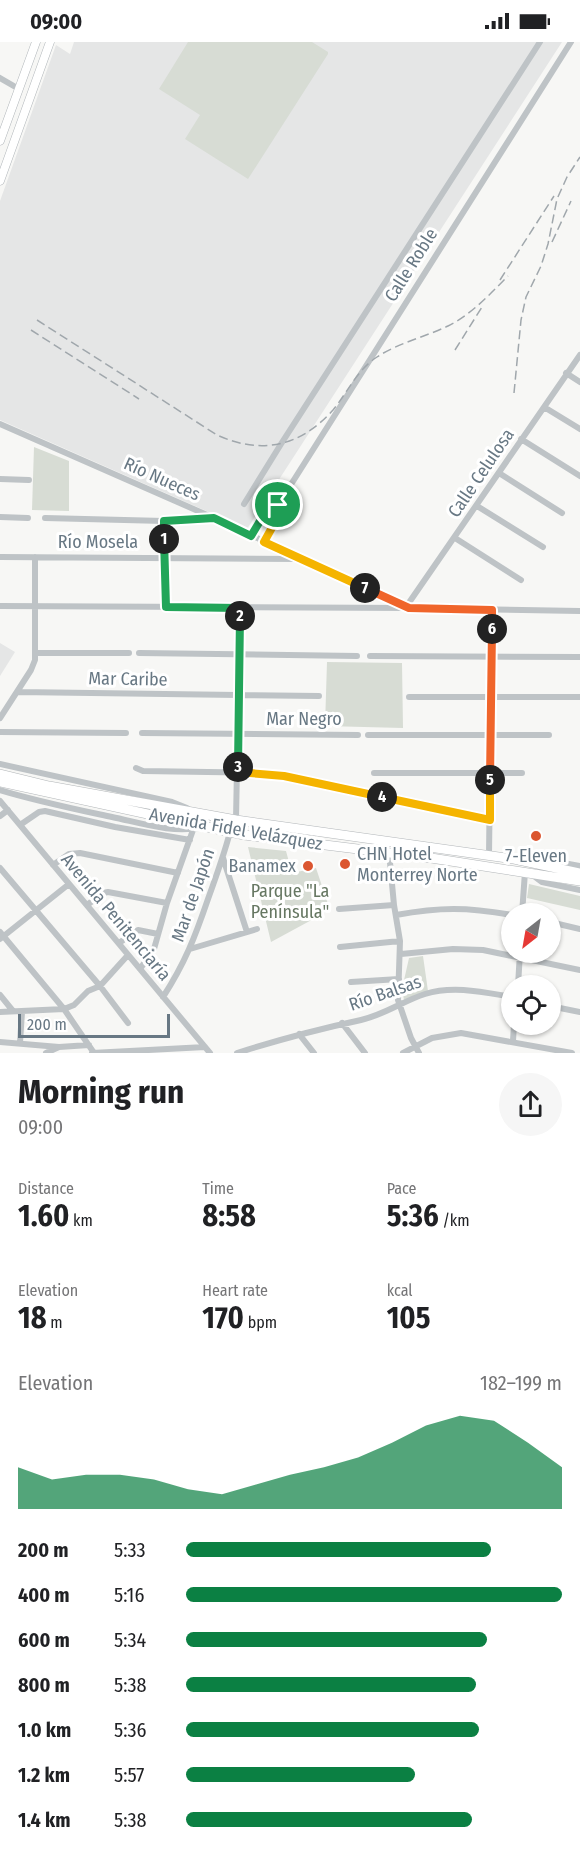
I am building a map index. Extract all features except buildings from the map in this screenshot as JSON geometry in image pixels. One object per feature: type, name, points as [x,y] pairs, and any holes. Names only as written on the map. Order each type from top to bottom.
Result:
[{"type":"highway","name":"Avenida Fidel Velázquez","points":[[1,767],[49,786],[236,820],[514,859],[569,875],[580,881]]},
{"type":"highway","name":"Avenida Fidel Velázquez","points":[[1,788],[230,832],[389,852],[527,873],[569,875],[580,873]]},
{"type":"main road","points":[[0,141],[36,42]]},
{"type":"main road","points":[[0,181],[50,42]]},
{"type":"street","points":[[244,504],[540,42]]},
{"type":"street","name":"Calle Roble","points":[[264,542],[274,524],[278,505],[571,42]]},
{"type":"street","points":[[0,78],[19,90]]},
{"type":"street","name":"Calle Celulosa","points":[[408,608],[580,355]]},
{"type":"street","points":[[566,374],[580,382]]},
{"type":"street","points":[[544,407],[580,429]]},
{"type":"street","name":"Río Nueces","points":[[0,424],[214,518],[408,608]]},
{"type":"street","points":[[521,439],[580,476]]},
{"type":"street","points":[[499,473],[562,513]]},
{"type":"street","points":[[0,479],[28,480]]},
{"type":"street","name":"Calle Roble","points":[[251,536],[263,516],[278,505]]},
{"type":"street","points":[[477,506],[543,547]]},
{"type":"street","points":[[0,518],[28,518]]},
{"type":"street","points":[[45,518],[164,521],[214,518]]},
{"type":"street","points":[[164,521],[166,607]]},
{"type":"street","points":[[455,538],[521,580]]},
{"type":"street","name":"Río Mosela","points":[[0,557],[303,559]]},
{"type":"street","points":[[0,718],[34,665],[36,653],[35,557]]},
{"type":"street","points":[[0,606],[580,611]]},
{"type":"street","points":[[236,820],[240,608]]},
{"type":"street","points":[[489,856],[492,610]]},
{"type":"street","points":[[36,653],[129,653]]},
{"type":"street","points":[[139,653],[357,656]]},
{"type":"street","points":[[370,656],[580,657]]},
{"type":"street","name":"Mar Caribe","points":[[18,692],[319,696]]},
{"type":"street","points":[[409,697],[580,697]]},
{"type":"street","points":[[0,732],[126,733]]},
{"type":"street","name":"Mar Negro","points":[[142,733],[358,735]]},
{"type":"street","name":"Mar Negro","points":[[368,735],[549,735]]},
{"type":"street","points":[[1,767],[172,802],[199,814]]},
{"type":"street","points":[[136,768],[143,771],[268,773],[490,820]]},
{"type":"street","points":[[374,773],[522,774]]},
{"type":"street","points":[[1,788],[67,807],[162,828],[193,830],[203,827]]},
{"type":"street","name":"Avenida Penitenciaría","points":[[0,801],[210,1053]]},
{"type":"street","points":[[55,813],[67,807]]},
{"type":"street","points":[[0,816],[8,810]]},
{"type":"street","points":[[20,825],[40,812],[55,813],[115,827],[190,840]]},
{"type":"street","points":[[140,969],[152,953],[193,830]]},
{"type":"street","name":"Mar de Japón","points":[[163,997],[190,949],[230,832]]},
{"type":"street","points":[[389,852],[401,954],[399,1006],[417,1050]]},
{"type":"street","points":[[54,865],[69,854],[80,853],[178,873]]},
{"type":"street","points":[[514,859],[526,856],[580,866]]},
{"type":"street","points":[[223,858],[247,932]]},
{"type":"street","points":[[0,868],[100,986],[128,1023]]},
{"type":"street","points":[[523,903],[527,873],[542,882],[580,890]]},
{"type":"street","points":[[69,884],[1,936],[64,1009],[93,1053],[205,1047]]},
{"type":"street","points":[[87,905],[106,892],[167,903]]},
{"type":"street","points":[[339,909],[394,905]]},
{"type":"street","points":[[396,915],[464,908],[501,913]]},
{"type":"street","points":[[561,924],[580,928]]},
{"type":"street","points":[[190,949],[257,929]]},
{"type":"street","points":[[119,943],[138,930],[158,934]]},
{"type":"street","points":[[340,947],[400,940]]},
{"type":"street","points":[[401,954],[467,949],[501,953]]},
{"type":"street","points":[[0,1012],[64,1009],[74,1005],[92,988],[100,986],[128,955]]},
{"type":"street","points":[[552,963],[580,970]]},
{"type":"street","points":[[351,982],[399,979]]},
{"type":"street","name":"Río Balsas","points":[[237,1053],[298,1034],[367,1018],[424,994],[443,990],[471,990],[501,995]]},
{"type":"street","points":[[0,995],[13,1011]]},
{"type":"street","points":[[561,1008],[580,1012]]},
{"type":"street","points":[[20,1043],[22,1012]]},
{"type":"street","points":[[342,1023],[365,1053]]},
{"type":"street","points":[[403,1053],[417,1050],[432,1038],[461,1033],[513,1041],[556,1052],[572,1053]]},
{"type":"street","points":[[298,1034],[314,1053]]},
{"type":"street","points":[[513,1035],[513,1041]]},
{"type":"street","points":[[0,1042],[59,1047],[88,1045]]},
{"type":"street","points":[[261,1045],[267,1053]]},
{"type":"street","points":[[46,1053],[59,1047]]},
{"type":"shaded area","points":[[74,42],[562,42],[247,529],[0,420],[0,201],[56,45],[70,54]]},
{"type":"shaded area","points":[[0,643],[15,652],[0,676]]},
{"type":"green space","points":[[188,42],[312,42],[328,52],[248,179],[185,139],[200,115],[159,89]]},
{"type":"green space","points":[[34,447],[69,461],[69,511],[32,510]]},
{"type":"green space","points":[[327,662],[402,663],[403,728],[325,726]]},
{"type":"green space","name":"Parque \"La Península\"","points":[[248,847],[286,851],[292,873],[316,868],[330,910],[271,942]]},
{"type":"green space","points":[[529,884],[580,896],[580,910],[561,906],[561,903],[527,898]]},
{"type":"green space","points":[[423,956],[428,991],[404,1000],[402,989],[409,958]]},
{"type":"railway","points":[[514,393],[521,320],[526,297],[541,266],[548,244],[557,199],[580,157]]},
{"type":"railway","points":[[500,280],[554,196]]},
{"type":"railway","points":[[552,242],[571,201]]},
{"type":"railway","points":[[37,320],[217,435],[249,445],[264,446],[293,439],[320,423],[333,410],[358,375],[377,357],[457,321],[480,304],[508,276]]},
{"type":"railway","points":[[455,350],[482,307]]},
{"type":"railway","points":[[31,330],[139,399]]},
{"type":"place","name":"7-Eleven","points":[[536,836]]},
{"type":"place","name":"CHN Hotel Monterrey Norte","points":[[345,864]]},
{"type":"place","name":"Banamex","points":[[308,866]]},
{"type":"route","points":[[278,505],[274,524],[264,542],[409,608],[492,610],[490,820],[298,778],[268,773],[238,772],[240,608],[166,607],[164,521],[214,518],[251,536],[263,516],[278,505]]}]
